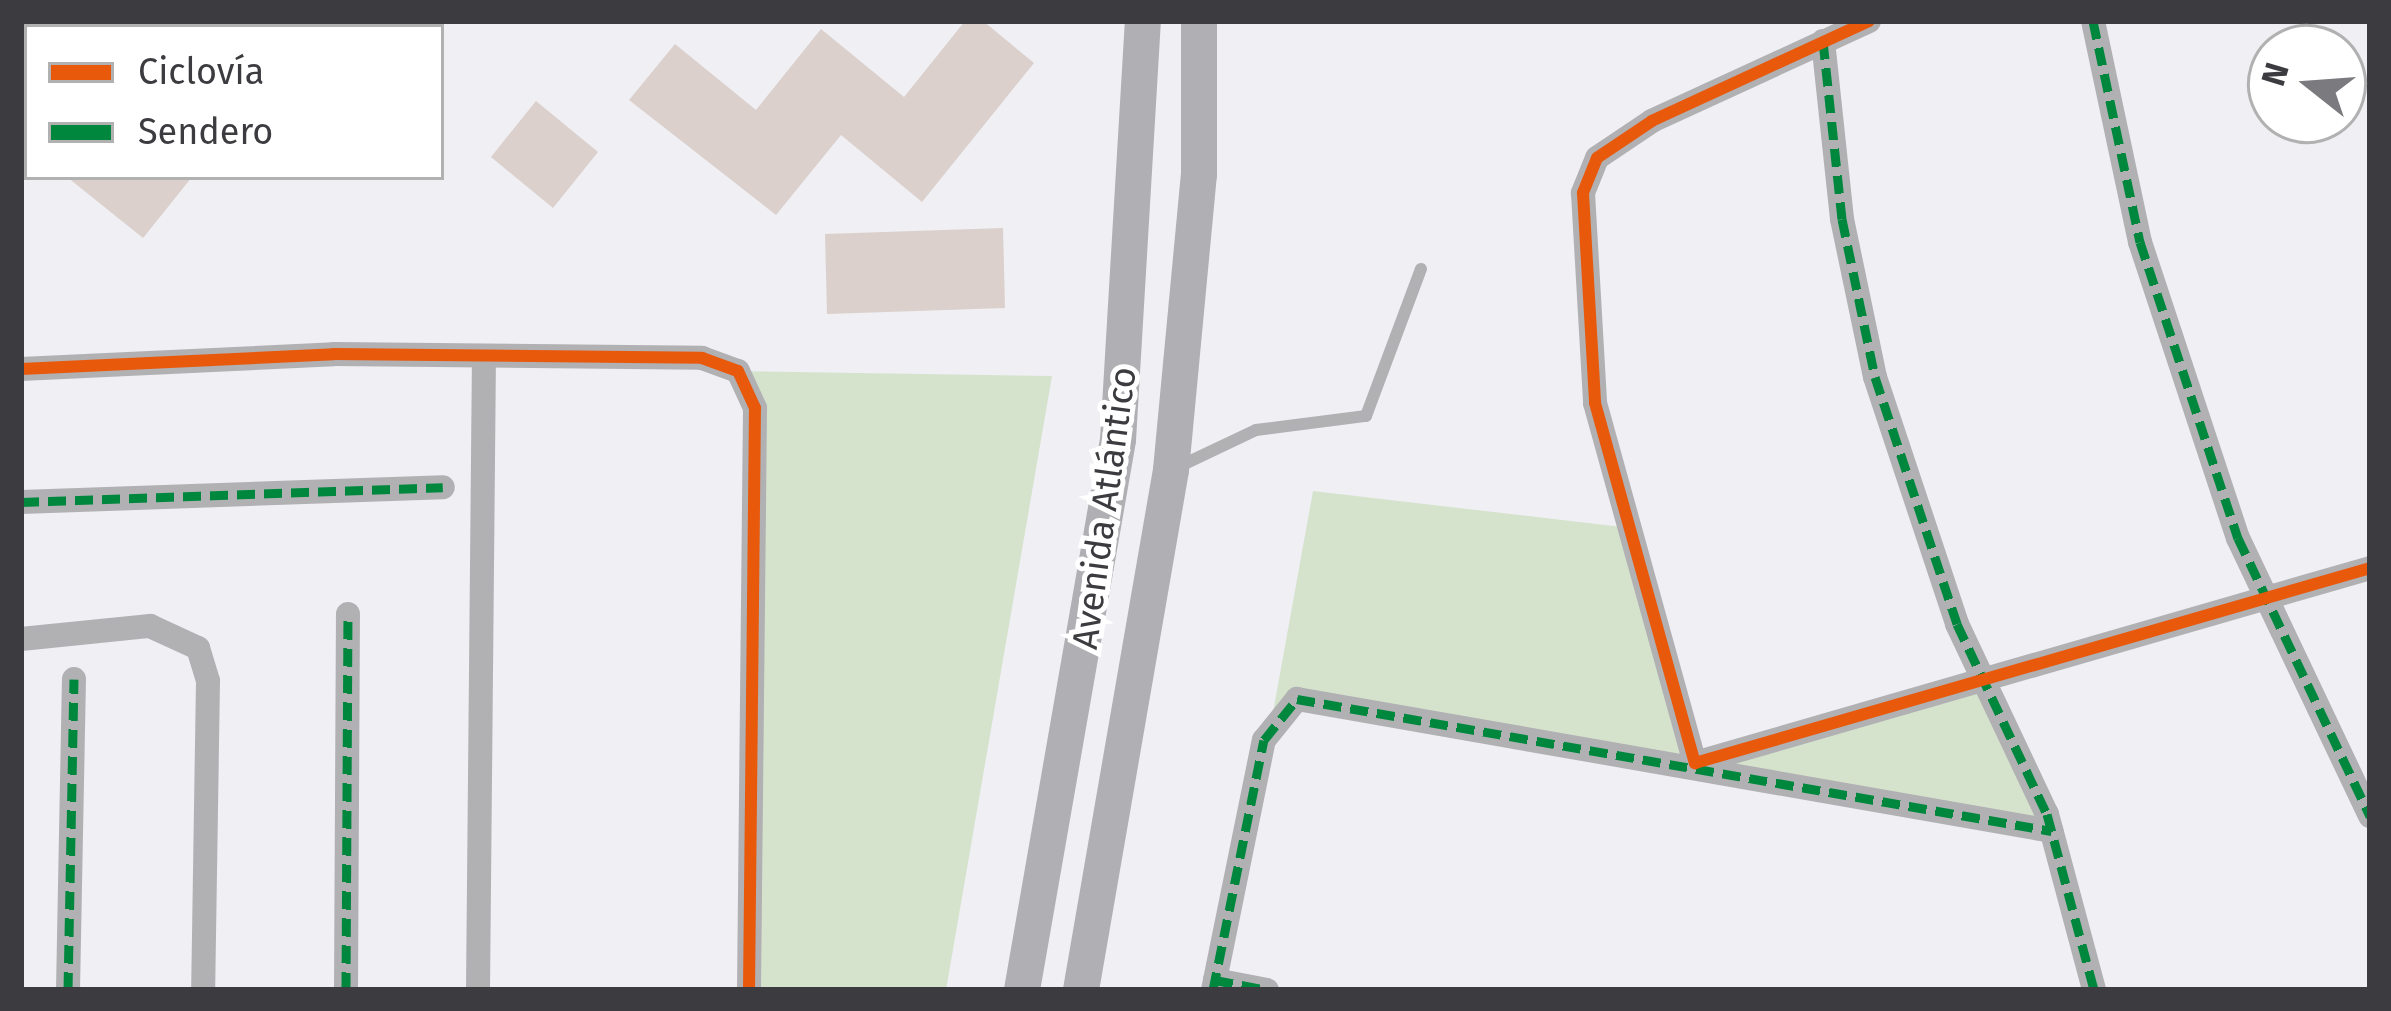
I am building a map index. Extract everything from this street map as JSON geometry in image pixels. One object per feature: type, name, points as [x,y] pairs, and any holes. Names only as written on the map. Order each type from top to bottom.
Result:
[{"type":"main road","name":"Avenida Atlántico","points":[[1022,990],[1118,440],[1143,21]]},
{"type":"main road","name":"Avenida Atlántico","points":[[1081,990],[1172,470],[1198,174],[1199,21]]},
{"type":"street","points":[[1695,764],[1598,422],[1583,193],[1610,146],[1869,21]]},
{"type":"street","points":[[2093,21],[2168,337],[2263,594],[2370,816]]},
{"type":"street","points":[[1822,41],[1842,219],[1875,377],[1929,550],[2052,831],[2094,990]]},
{"type":"street","points":[[478,990],[484,357]]},
{"type":"street","points":[[21,369],[484,357],[702,358],[750,388],[749,990]]},
{"type":"street","points":[[21,502],[443,487]]},
{"type":"street","points":[[1695,764],[1988,682],[2263,594],[2370,568]]},
{"type":"street","points":[[346,990],[347,614]]},
{"type":"street","points":[[21,639],[150,626],[198,648],[208,681],[203,990]]},
{"type":"street","points":[[68,990],[74,680]]},
{"type":"street","points":[[1267,990],[1214,985],[1264,740],[1297,699],[1695,764],[2052,831]]},
{"type":"lane","points":[[1172,470],[1256,430],[1366,416],[1421,269]]},
{"type":"green space","points":[[738,371],[1052,376],[946,990],[749,990],[755,408]]},
{"type":"green space","points":[[1313,491],[1622,527],[1695,763],[1988,682],[2052,831],[1353,701],[1272,718]]},
{"type":"building","points":[[965,21],[983,21],[1034,63],[922,202],[841,135],[776,215],[629,100],[675,44],[756,110],[821,29],[904,97]]},
{"type":"building","points":[[536,101],[598,152],[553,208],[491,157]]},
{"type":"building","points":[[71,180],[190,180],[143,238]]},
{"type":"building","points":[[1003,228],[1005,308],[827,314],[825,234]]},
{"type":"marked path","points":[[2093,21],[2140,242],[2238,538],[2370,816]]},
{"type":"marked path","points":[[1823,41],[1842,219],[1875,377],[1957,624],[2047,814],[2094,990]]},
{"type":"marked path","points":[[21,502],[443,487]]},
{"type":"marked path","points":[[346,990],[348,614]]},
{"type":"marked path","points":[[68,990],[74,679]]},
{"type":"marked path","points":[[1213,990],[1264,740],[1297,699],[2052,831]]},
{"type":"marked path","points":[[1215,980],[1267,990]]},
{"type":"cycle path","points":[[1869,21],[1652,121],[1597,158],[1583,193],[1595,403],[1695,763],[2370,568]]},
{"type":"cycle path","points":[[21,369],[334,354],[702,358],[738,371],[755,408],[749,990]]}]
